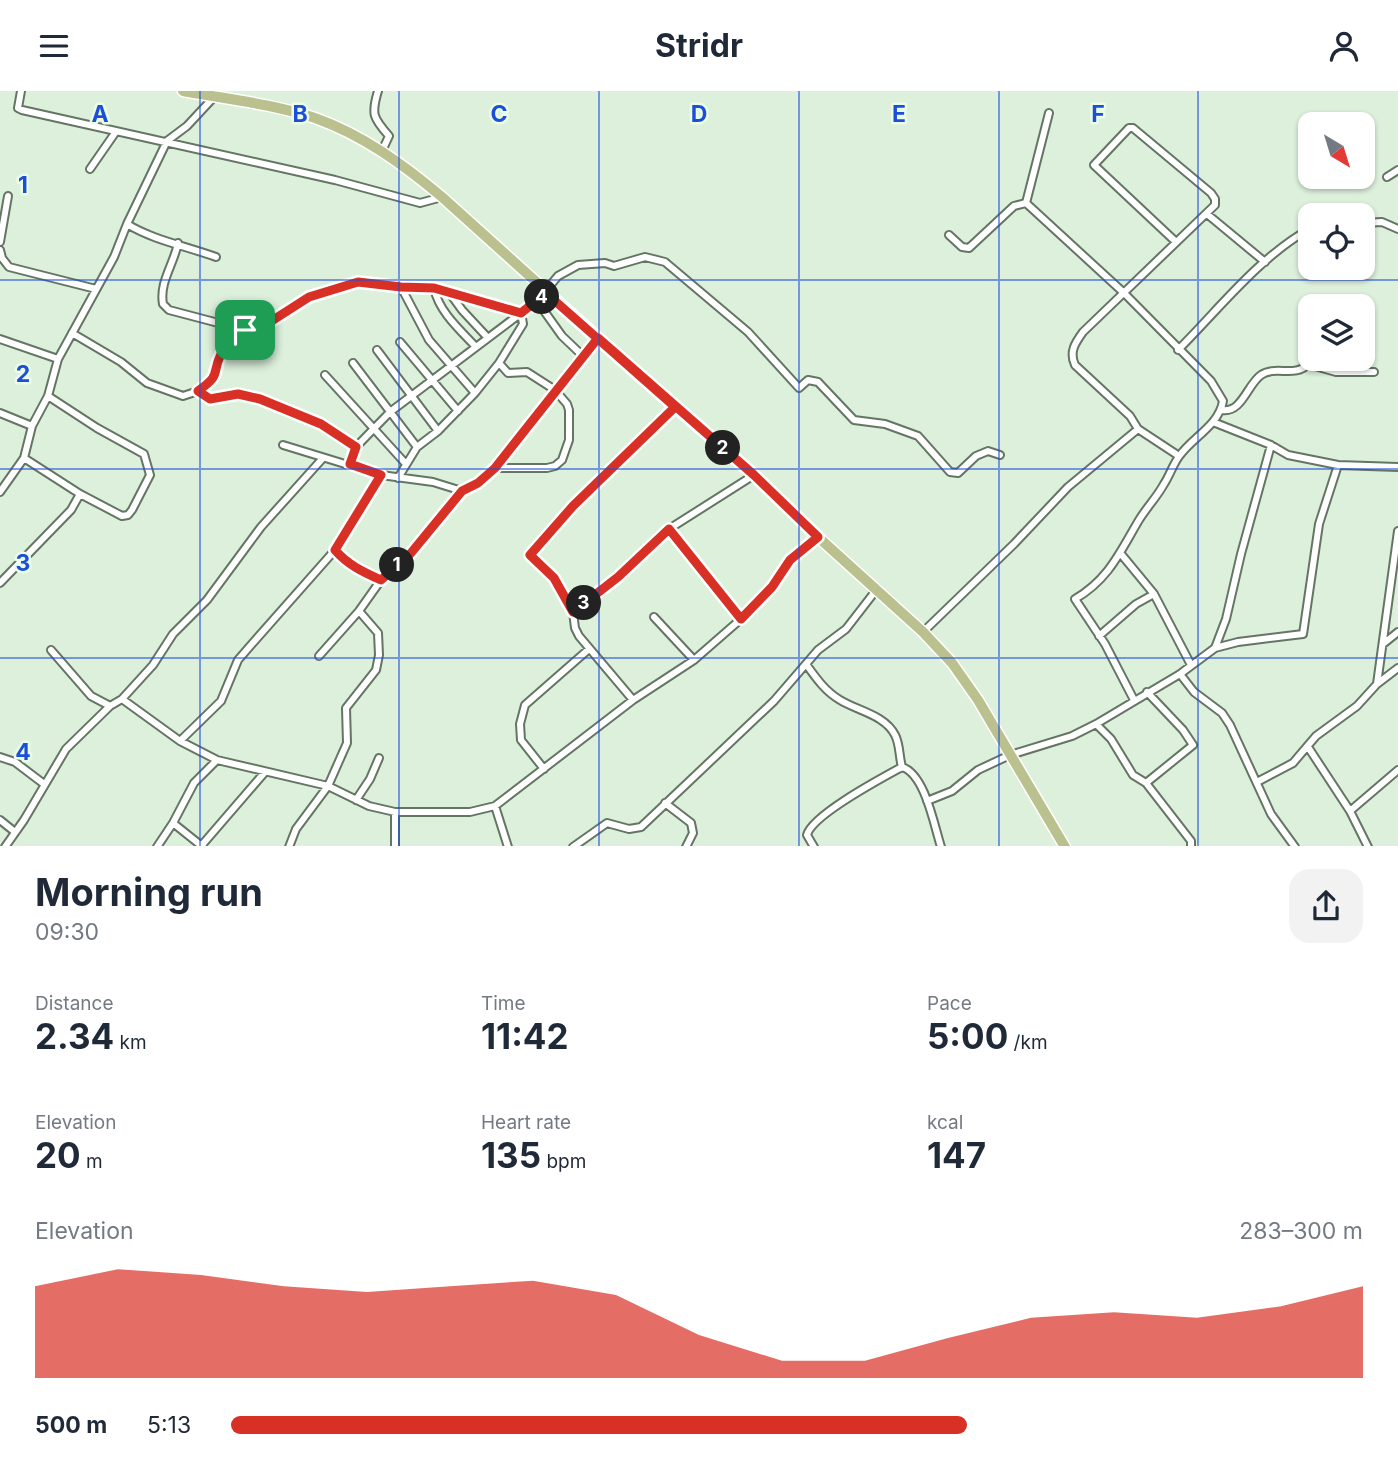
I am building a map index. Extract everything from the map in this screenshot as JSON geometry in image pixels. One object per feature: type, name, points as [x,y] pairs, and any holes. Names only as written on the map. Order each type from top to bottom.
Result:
[{"type":"main road","points":[[183,91],[314,118],[352,134],[413,172],[505,251],[546,293],[754,475],[923,632],[952,663],[978,700],[1065,846]]},
{"type":"street","points":[[21,91],[17,104],[22,110],[115,133],[167,141],[335,180],[420,203],[442,197]]},
{"type":"street","points":[[378,91],[373,106],[374,116],[389,136],[382,151]]},
{"type":"street","points":[[0,492],[24,458],[32,426],[48,396],[58,359],[114,257],[127,223],[167,141],[187,126],[214,97]]},
{"type":"street","points":[[1026,203],[1049,113]]},
{"type":"street","points":[[1176,242],[1094,166],[1125,131],[1133,128],[1211,193],[1215,205],[1083,332],[1073,348],[1073,360],[1075,365],[1130,416],[1138,429],[1179,456]]},
{"type":"street","points":[[90,169],[115,133]]},
{"type":"street","points":[[1387,177],[1398,170]]},
{"type":"street","points":[[0,242],[8,196]]},
{"type":"street","points":[[949,235],[962,247],[969,248],[1014,206],[1026,203]]},
{"type":"street","points":[[1026,203],[1124,293],[1211,381],[1223,401],[1222,410],[1213,422],[1179,456],[1121,554],[1099,583],[1076,599],[1134,700]]},
{"type":"street","points":[[1208,214],[1265,262]]},
{"type":"street","points":[[1375,222],[1382,222],[1398,229]]},
{"type":"street","points":[[127,223],[143,234],[216,257]]},
{"type":"street","points":[[1178,350],[1265,262],[1298,236]]},
{"type":"street","points":[[178,243],[175,259],[161,295],[165,307],[245,330]]},
{"type":"street","points":[[0,250],[9,267],[96,289]]},
{"type":"street","points":[[350,464],[356,447],[390,412],[537,301],[558,276],[578,265],[605,263],[614,266],[645,257],[665,262],[748,332],[799,388],[808,380],[818,382],[854,420],[886,424],[918,436],[950,472],[954,473],[958,473],[976,456],[988,451],[1000,455]]},
{"type":"street","points":[[72,333],[121,362],[147,383],[183,396],[198,391],[212,381],[220,354],[230,341],[245,330],[270,322],[309,297],[358,282],[434,288],[521,313]]},
{"type":"street","points":[[401,287],[429,340],[475,393]]},
{"type":"street","points":[[434,288],[435,296],[446,314],[476,348]]},
{"type":"street","points":[[449,292],[461,310],[488,338]]},
{"type":"street","points":[[537,301],[562,336],[584,357]]},
{"type":"street","points":[[398,478],[417,447],[458,411],[499,363],[523,324],[521,313]]},
{"type":"street","points":[[318,656],[359,611],[381,580],[411,553],[462,491],[478,483],[495,468],[598,338]]},
{"type":"street","points":[[0,339],[58,359]]},
{"type":"street","points":[[400,342],[458,411]]},
{"type":"street","points":[[377,350],[438,431]]},
{"type":"street","points":[[353,363],[417,447]]},
{"type":"street","points":[[495,468],[555,466],[562,460],[569,440],[569,410],[555,390],[527,372],[508,373],[499,363]]},
{"type":"street","points":[[1222,410],[1234,408],[1257,378],[1267,371],[1296,371],[1304,369],[1308,364],[1336,372],[1374,372]]},
{"type":"street","points":[[325,375],[406,464]]},
{"type":"street","points":[[198,391],[210,399],[238,394],[260,399],[321,424],[356,447]]},
{"type":"street","points":[[24,458],[80,494],[122,516],[128,515],[150,475],[144,454],[96,428],[48,396]]},
{"type":"street","points":[[633,701],[589,649],[575,628],[573,612],[554,578],[530,555],[573,506],[675,407]]},
{"type":"street","points":[[0,413],[32,426]]},
{"type":"street","points":[[1213,422],[1271,445],[1288,455],[1338,465],[1398,467]]},
{"type":"street","points":[[923,632],[1014,544],[1068,487],[1138,429]]},
{"type":"street","points":[[283,445],[381,475],[433,482],[462,491]]},
{"type":"street","points":[[1215,648],[1226,619],[1271,445]]},
{"type":"street","points":[[5,846],[66,749],[110,706],[122,699],[153,665],[173,634],[207,600],[261,527],[323,458]]},
{"type":"street","points":[[927,801],[952,791],[978,770],[1010,755],[1072,736],[1096,724],[1180,674],[1215,648],[1238,642],[1299,635],[1305,630],[1320,524],[1338,465]]},
{"type":"street","points":[[180,741],[221,701],[239,660],[335,550],[381,475]]},
{"type":"street","points":[[573,612],[618,577],[669,529],[754,475]]},
{"type":"street","points":[[0,583],[71,510],[80,494]]},
{"type":"street","points":[[669,529],[741,619]]},
{"type":"street","points":[[1377,684],[1398,531]]},
{"type":"street","points":[[122,699],[180,741],[217,759],[328,786],[356,800],[395,812],[470,812],[495,806],[633,701],[694,660],[741,619],[772,587],[790,560],[818,537]]},
{"type":"street","points":[[335,550],[343,560],[358,570],[381,580]]},
{"type":"street","points":[[1121,554],[1154,594],[1191,665]]},
{"type":"street","points":[[573,846],[607,823],[629,829],[641,827],[774,701],[818,650],[846,629],[877,589]]},
{"type":"street","points":[[1099,636],[1136,604],[1154,594]]},
{"type":"street","points":[[289,846],[296,829],[328,786],[347,743],[346,708],[376,670],[379,655],[378,633],[359,611]]},
{"type":"street","points":[[654,617],[694,660]]},
{"type":"street","points":[[1383,644],[1398,632]]},
{"type":"street","points":[[544,769],[522,740],[520,724],[525,705],[589,649]]},
{"type":"street","points":[[51,650],[91,696],[110,706]]},
{"type":"street","points":[[806,664],[821,685],[839,699],[877,717],[891,729],[896,737],[902,767]]},
{"type":"street","points":[[1256,782],[1293,762],[1317,736],[1357,706],[1377,684],[1398,668]]},
{"type":"street","points":[[1180,674],[1194,692],[1222,713],[1241,747],[1271,814],[1295,846]]},
{"type":"street","points":[[1146,783],[1193,745],[1183,730],[1147,692]]},
{"type":"street","points":[[1096,724],[1111,740],[1133,775],[1146,783],[1191,841],[1191,846]]},
{"type":"street","points":[[1308,747],[1350,811],[1368,846]]},
{"type":"street","points":[[0,757],[15,762],[44,784]]},
{"type":"street","points":[[356,800],[370,779],[379,758]]},
{"type":"street","points":[[157,846],[173,823],[194,783],[217,759]]},
{"type":"street","points":[[814,846],[807,835],[809,828],[837,806],[902,767],[909,769],[916,778],[927,801],[941,846]]},
{"type":"street","points":[[1350,811],[1398,770]]},
{"type":"street","points":[[173,823],[203,846],[265,772]]},
{"type":"street","points":[[664,803],[691,823],[693,833],[686,846]]},
{"type":"street","points":[[495,806],[506,846]]},
{"type":"street","points":[[395,812],[395,846]]},
{"type":"street","points":[[0,820],[15,832]]},
{"type":"street","points":[[581,841],[587,846]]},
{"type":"route","points":[[245,330],[230,341],[220,354],[212,381],[198,391],[210,399],[238,394],[260,399],[321,424],[356,447],[350,464],[381,475],[335,550],[343,560],[358,570],[381,580],[411,553],[462,491],[478,483],[495,468],[598,338],[754,475],[818,537],[790,560],[772,587],[741,619],[669,529],[618,577],[573,612],[554,578],[530,555],[573,506],[675,407],[598,338],[546,293],[521,313],[434,288],[358,282],[309,297],[270,322],[245,330]]}]
